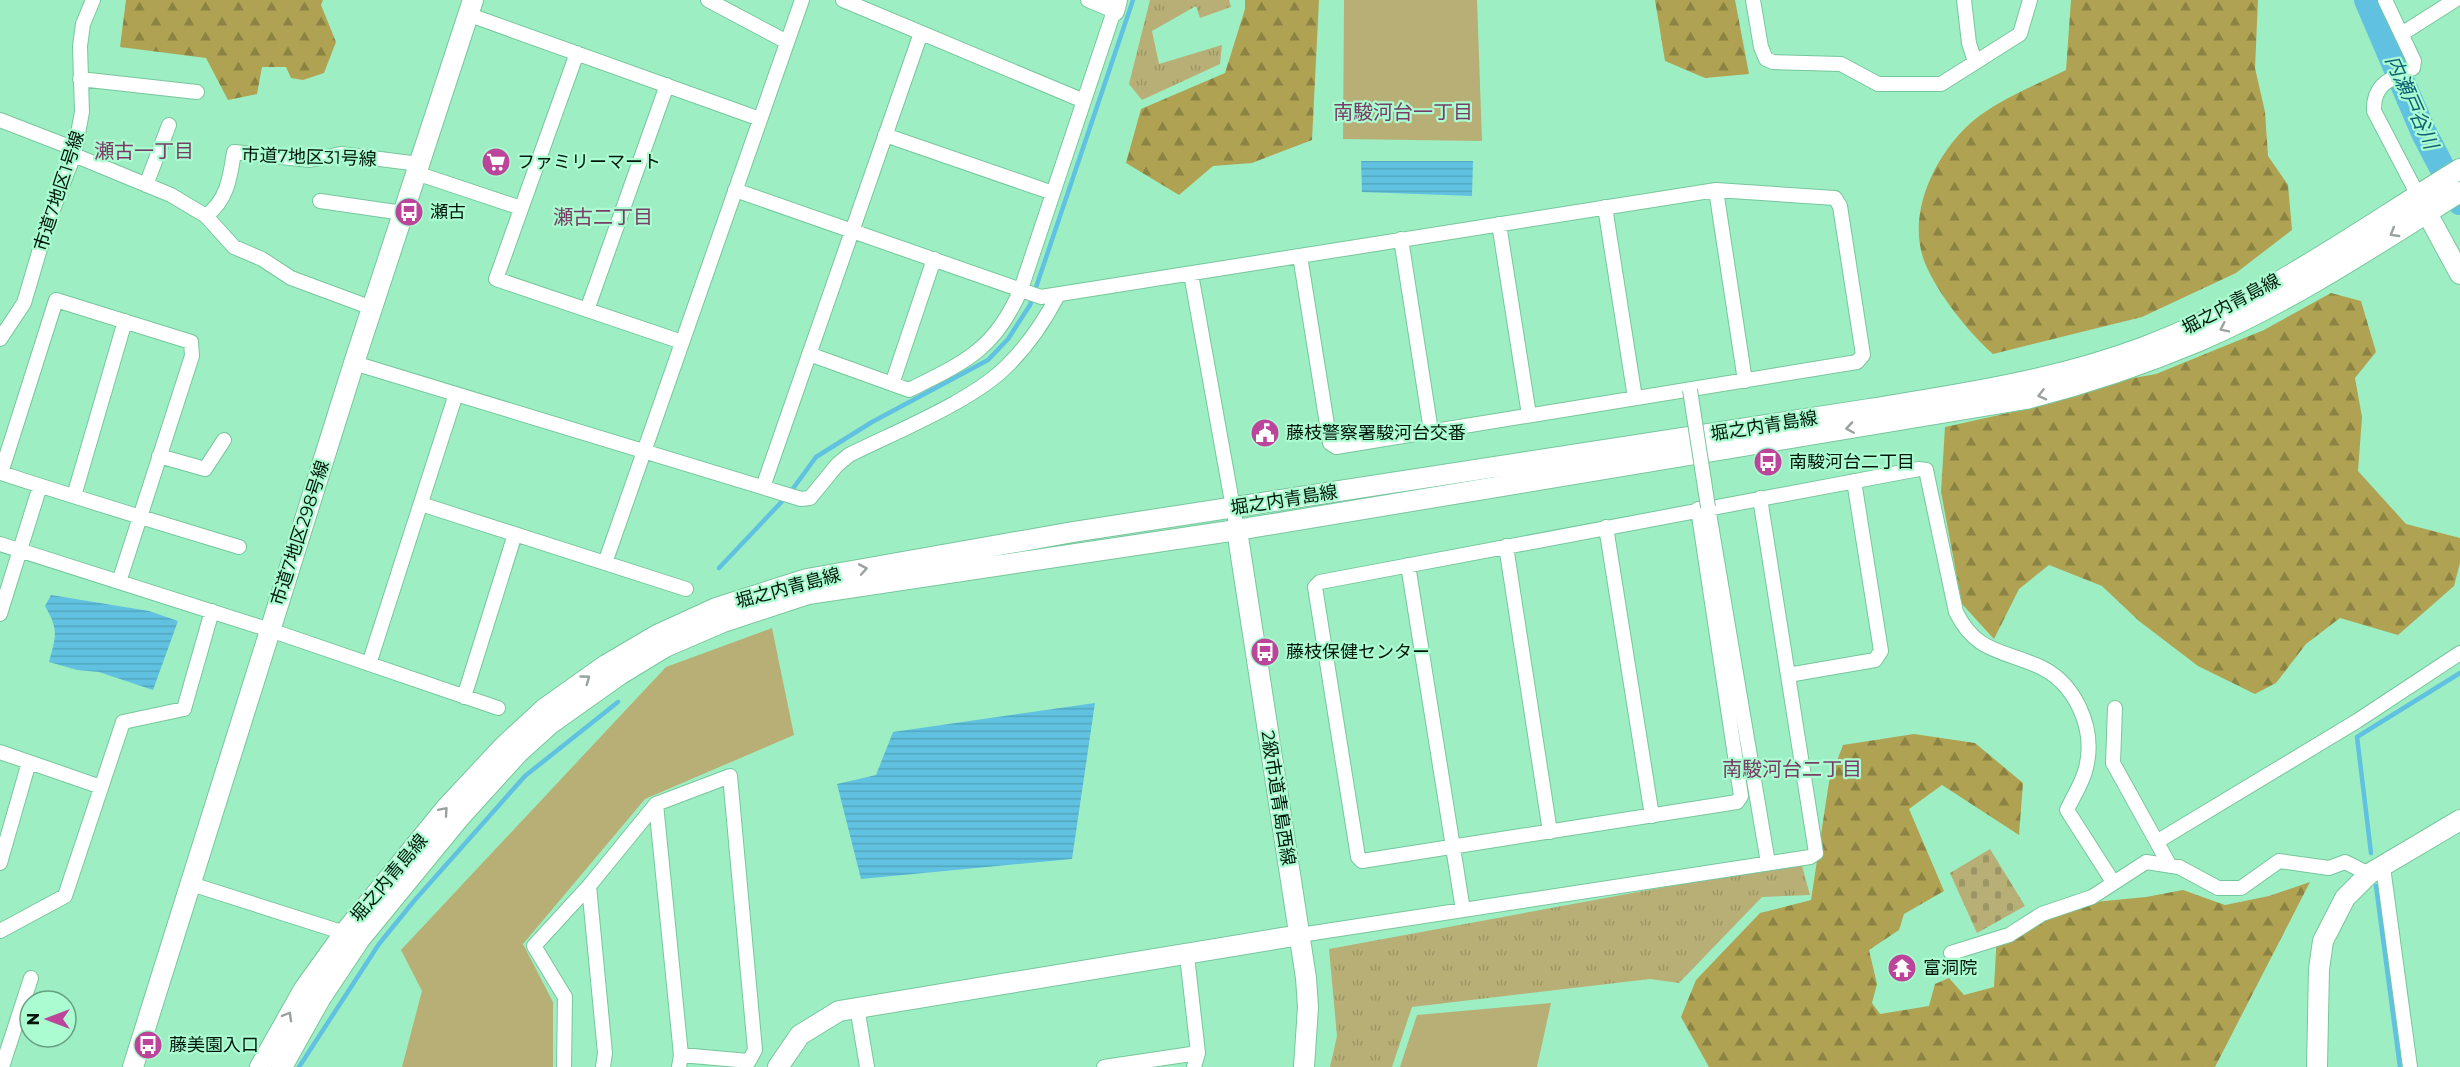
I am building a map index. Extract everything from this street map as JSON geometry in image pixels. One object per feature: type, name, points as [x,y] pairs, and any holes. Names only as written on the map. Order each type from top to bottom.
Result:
[{"type":"main road","name":"市道7地区298号線","points":[[133,1067],[354,363],[470,7]]},
{"type":"main road","name":"堀之内青島線","points":[[282,1067],[352,935],[447,808],[504,746],[544,709],[606,665],[657,635],[716,608],[807,579],[1073,532],[1859,411],[2000,388],[2082,368],[2145,347],[2197,325],[2269,285],[2460,169]]},
{"type":"main road","name":"堀之内青島線","points":[[260,1067],[304,989],[519,752],[550,724],[619,675],[665,647],[723,622],[808,594],[1237,530],[1623,464],[2014,401],[2089,383],[2199,341],[2280,301],[2452,197]]},
{"type":"main road","points":[[2427,213],[2460,274]]},
{"type":"main road","name":"2級市道青島西線","points":[[1237,530],[1300,935],[1308,1007],[1304,1067]]},
{"type":"main road","points":[[2317,1067],[2319,969],[2324,941],[2345,898],[2376,870],[2460,820]]},
{"type":"main road","points":[[778,1067],[800,1035],[825,1018],[857,1007],[1187,956],[1300,935]]},
{"type":"street","name":"市道7地区1号線","points":[[0,339],[24,303],[47,225],[75,152],[82,112],[80,46],[83,24],[93,0]]},
{"type":"street","points":[[708,0],[787,42]]},
{"type":"street","points":[[605,563],[802,0]]},
{"type":"street","points":[[843,0],[1084,101]]},
{"type":"street","points":[[809,354],[909,390],[964,363],[1002,328],[1022,290],[1116,5],[1088,0]]},
{"type":"street","points":[[1753,0],[1761,47],[1766,59],[1773,62],[1841,64],[1878,84],[1941,84],[2020,34],[2030,0]]},
{"type":"street","points":[[1964,0],[1969,43],[1975,62]]},
{"type":"street","points":[[2385,0],[2403,33],[2414,61],[2413,68],[2384,83],[2374,97],[2374,111],[2426,190],[2427,213]]},
{"type":"street","points":[[2403,33],[2455,0]]},
{"type":"street","points":[[470,7],[576,53],[760,118]]},
{"type":"street","points":[[763,488],[921,33]]},
{"type":"street","points":[[576,53],[496,279],[682,342]]},
{"type":"street","points":[[80,79],[197,92]]},
{"type":"street","points":[[587,310],[667,85]]},
{"type":"street","points":[[0,120],[146,185],[206,216],[234,247],[262,259],[291,278],[372,308]]},
{"type":"street","points":[[146,185],[169,125]]},
{"type":"street","points":[[885,135],[1053,193]]},
{"type":"street","name":"市道7地区31号線","points":[[206,216],[219,206],[224,196],[234,152],[310,159],[341,154],[418,168]]},
{"type":"street","points":[[418,168],[521,208]]},
{"type":"street","points":[[735,190],[1041,297],[1716,190],[1835,198],[1840,206],[1842,217],[1863,355],[1857,363],[1336,447],[1330,443],[1300,256]]},
{"type":"street","points":[[1716,190],[1745,381]]},
{"type":"street","points":[[320,201],[403,213]]},
{"type":"street","points":[[1605,207],[1635,398]]},
{"type":"street","points":[[1499,224],[1529,415]]},
{"type":"street","points":[[1401,239],[1431,431]]},
{"type":"street","points":[[892,384],[934,259]]},
{"type":"street","points":[[1191,274],[1237,530]]},
{"type":"street","points":[[354,363],[801,499],[810,498],[837,465],[849,455],[985,384],[1008,365],[1045,320],[1058,294]]},
{"type":"street","points":[[119,582],[139,516],[192,356],[191,342],[56,300],[1,473],[40,486],[74,496],[139,516],[239,547]]},
{"type":"street","points":[[74,496],[125,321]]},
{"type":"street","points":[[1690,390],[1703,508],[1741,796],[1737,802],[1453,848],[1362,861],[1358,857],[1315,587],[1320,582],[1703,508],[1919,469],[1926,470],[1956,612],[1964,628],[1977,641],[1994,651],[2038,666],[2058,678],[2076,701],[2086,723],[2088,745],[2086,769],[2067,810],[2113,882]]},
{"type":"street","points":[[369,664],[456,394]]},
{"type":"street","points":[[159,456],[205,469],[224,440]]},
{"type":"street","points":[[1788,675],[1875,660],[1881,651],[1854,481]]},
{"type":"street","points":[[0,614],[40,486]]},
{"type":"street","points":[[1300,935],[1810,857],[1816,853],[1760,498]]},
{"type":"street","points":[[421,504],[686,589]]},
{"type":"street","points":[[1703,508],[1768,863]]},
{"type":"street","points":[[1606,527],[1652,816]]},
{"type":"street","points":[[464,697],[515,534]]},
{"type":"street","points":[[0,544],[270,630],[498,708]]},
{"type":"street","points":[[1506,546],[1550,832]]},
{"type":"street","points":[[1408,565],[1463,910]]},
{"type":"street","points":[[0,931],[64,896],[123,722],[184,710],[212,612]]},
{"type":"street","points":[[2158,841],[2357,721],[2460,653]]},
{"type":"street","points":[[2115,708],[2113,763],[2170,866]]},
{"type":"street","points":[[0,752],[101,787]]},
{"type":"street","points":[[0,862],[29,762]]},
{"type":"street","points":[[564,1067],[565,997],[534,946],[589,886],[656,804],[730,776],[755,1050],[749,1061],[680,1061],[656,804]]},
{"type":"street","points":[[1951,952],[2009,934],[2042,914],[2092,897],[2146,862],[2179,867],[2218,888],[2241,888],[2278,861],[2329,868],[2345,862],[2376,870],[2410,1067]]},
{"type":"street","points":[[190,884],[352,935]]},
{"type":"street","points":[[589,886],[605,1053],[603,1067]]},
{"type":"street","points":[[1104,1067],[1196,1060],[1187,956]]},
{"type":"street","points":[[2,1067],[31,978]]},
{"type":"street","points":[[857,1007],[867,1067]]},
{"type":"green space","points":[[126,0],[323,0],[321,5],[336,42],[324,73],[303,80],[291,78],[286,67],[262,67],[257,94],[228,100],[206,58],[120,47]]},
{"type":"green space","points":[[1150,0],[1229,0],[1231,7],[1200,18],[1196,6],[1152,31],[1159,64],[1222,45],[1220,64],[1142,100],[1129,84]]},
{"type":"green space","points":[[1245,0],[1319,0],[1312,140],[1252,163],[1213,166],[1179,195],[1126,163],[1141,109],[1225,73],[1245,9]]},
{"type":"green space","points":[[1344,0],[1477,0],[1482,141],[1343,139]]},
{"type":"green space","points":[[1655,0],[1735,0],[1749,74],[1705,78],[1665,61]]},
{"type":"green space","points":[[2071,0],[2258,0],[2255,68],[2265,112],[2268,156],[2288,185],[2292,230],[2236,273],[2142,317],[1993,354],[1955,312],[1925,263],[1920,244],[1919,224],[1922,205],[1937,166],[1960,133],[1984,112],[2066,70]]},
{"type":"green space","points":[[2331,293],[2361,301],[2376,352],[2355,378],[2362,417],[2358,471],[2406,524],[2460,538],[2460,563],[2454,586],[2398,635],[2340,618],[2306,644],[2276,683],[2255,694],[2198,666],[2139,621],[2102,586],[2049,565],[2019,589],[1994,639],[1962,604],[1941,492],[1945,427],[2053,403],[2111,382],[2156,374],[2264,330]]},
{"type":"green space","points":[[772,628],[794,735],[645,799],[523,944],[553,1002],[553,1067],[402,1067],[422,991],[401,950],[666,667]]},
{"type":"green space","points":[[1914,734],[1975,743],[2023,783],[2019,835],[1942,785],[1909,809],[1944,891],[1904,914],[1899,930],[1869,950],[1877,984],[1872,1003],[1880,1014],[1929,1006],[1935,984],[1949,978],[1964,995],[1994,987],[1997,934],[2043,907],[2146,897],[2183,890],[2225,905],[2269,896],[2310,882],[2215,1067],[1709,1067],[1681,1017],[1696,980],[1760,913],[1811,900],[1829,782],[1843,745]]},
{"type":"green space","points":[[1990,849],[2025,906],[1977,933],[1950,873]]},
{"type":"green space","points":[[1801,862],[1810,895],[1762,897],[1679,983],[1650,979],[1412,1007],[1392,1067],[1330,1067],[1337,1036],[1329,949]]},
{"type":"green space","points":[[1551,1003],[1537,1067],[1400,1067],[1417,1015]]},
{"type":"water","points":[[1361,161],[1473,161],[1472,196],[1362,192]]},
{"type":"water","points":[[51,595],[149,611],[178,621],[153,690],[99,672],[77,670],[49,662],[55,633],[53,621],[45,606]]},
{"type":"water","points":[[1095,703],[1072,859],[861,879],[837,784],[876,775],[893,732]]},
{"type":"waterway","points":[[719,568],[789,494],[816,457],[872,422],[988,360],[1008,339],[1030,305],[1133,0]]},
{"type":"waterway","name":"内瀬戸谷川","points":[[2367,0],[2424,133],[2460,202]]},
{"type":"waterway","points":[[2371,853],[2357,737],[2460,673]]},
{"type":"waterway","points":[[299,1067],[379,944],[414,901],[525,776],[618,702]]},
{"type":"waterway","points":[[2376,886],[2400,1067]]},
{"type":"place","name":"ファミリーマート","points":[[496,162]]},
{"type":"place","name":"瀬古","points":[[409,212]]},
{"type":"place","name":"藤枝警察署駿河台交番","points":[[1265,433]]},
{"type":"place","name":"南駿河台二丁目","points":[[1768,462]]},
{"type":"place","name":"藤枝保健センター","points":[[1265,652]]},
{"type":"place","name":"富洞院","points":[[1902,968]]},
{"type":"place","name":"藤美園入口","points":[[148,1045]]},
{"type":"district","name":"南駿河台一丁目","points":[[1403,112]]},
{"type":"district","name":"瀬古一丁目","points":[[144,151]]},
{"type":"district","name":"瀬古二丁目","points":[[603,217]]},
{"type":"district","name":"南駿河台二丁目","points":[[1792,769]]}]
